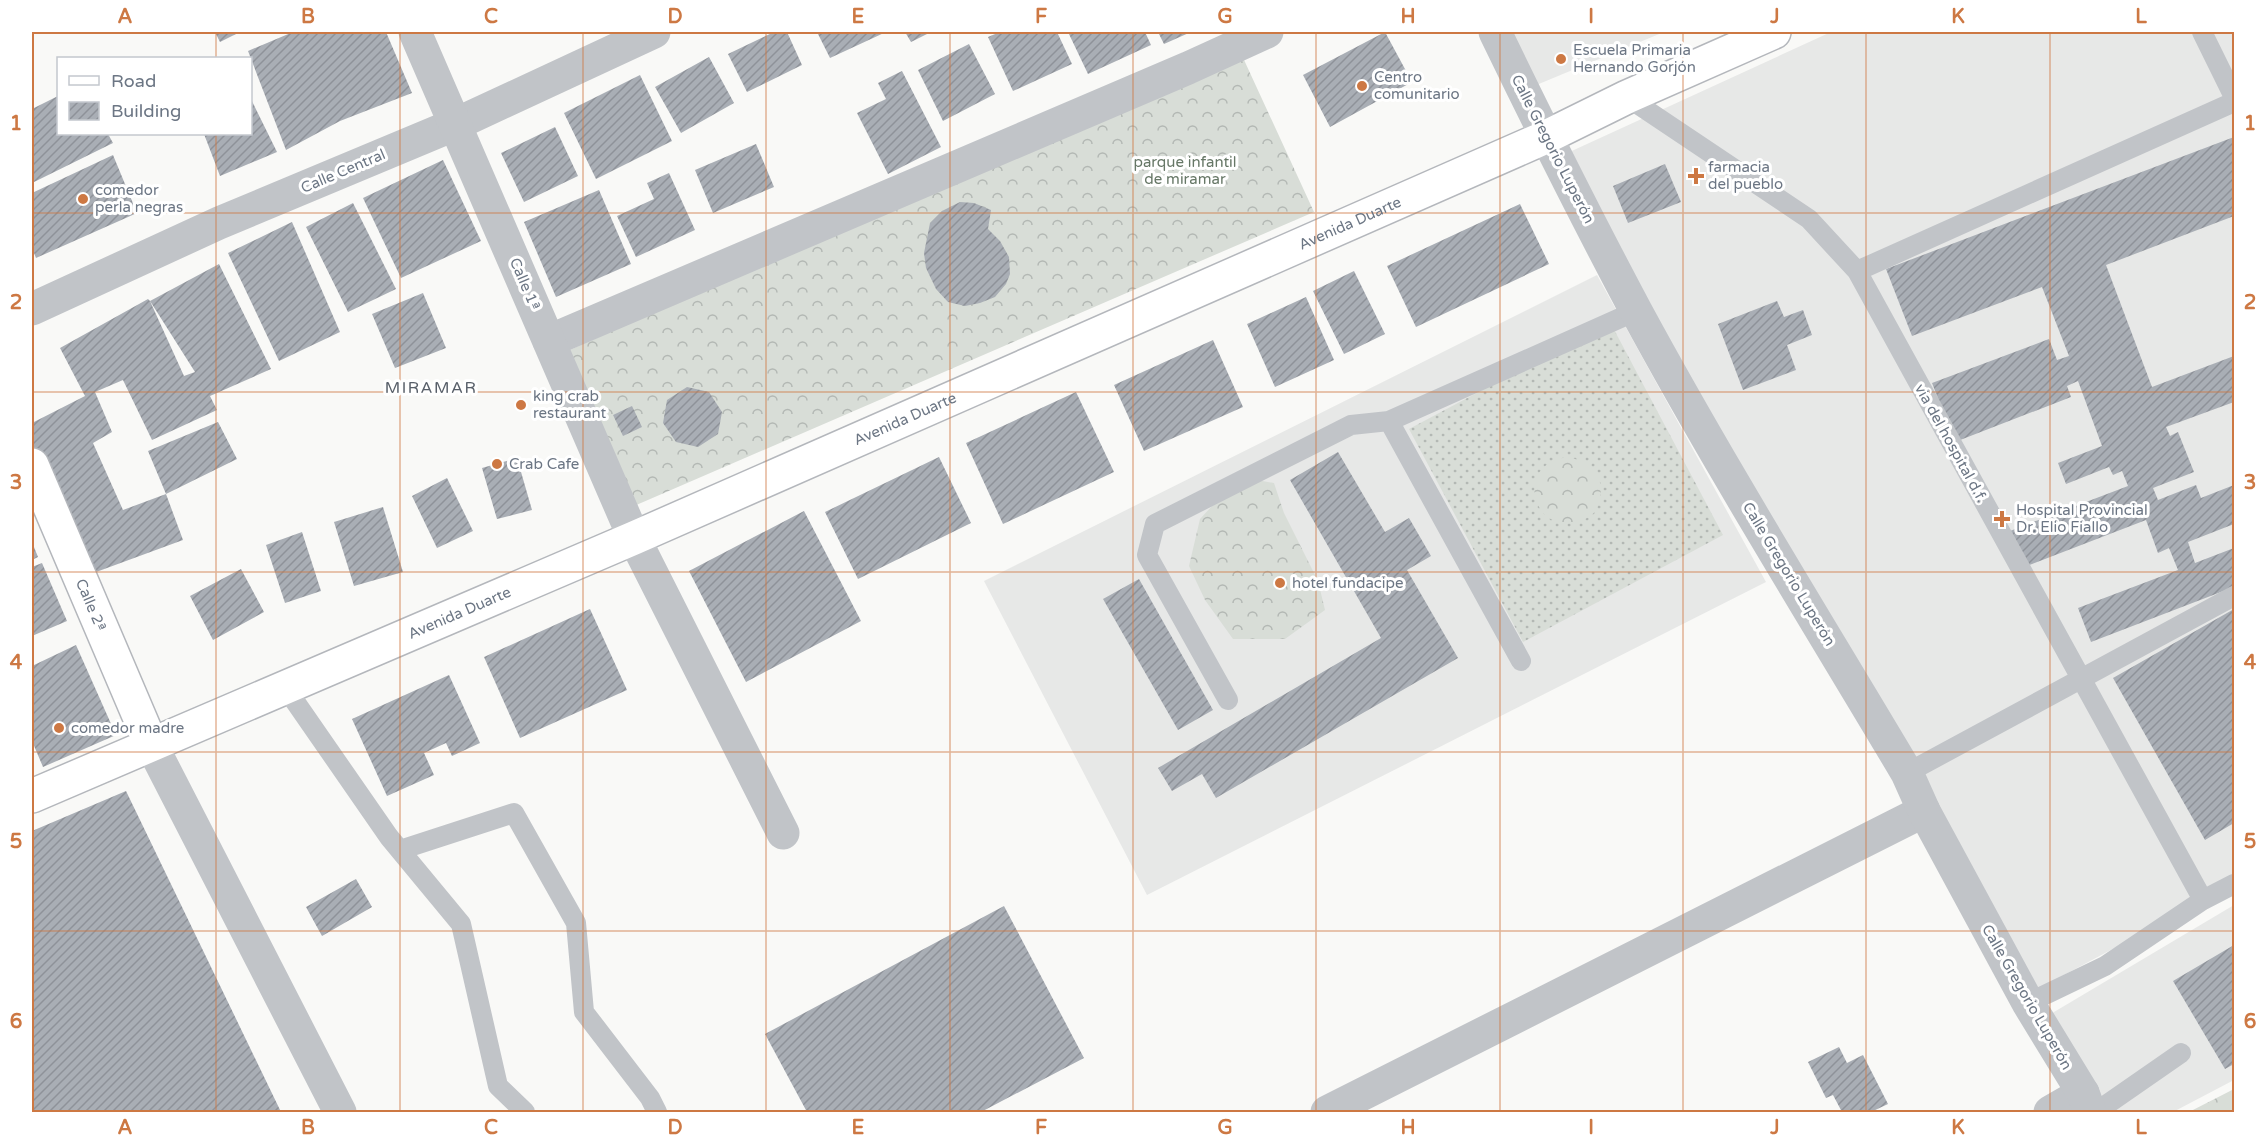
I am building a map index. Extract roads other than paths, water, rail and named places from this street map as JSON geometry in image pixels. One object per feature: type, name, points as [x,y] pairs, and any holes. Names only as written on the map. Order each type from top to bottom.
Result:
[{"type":"main road","name":"Avenida Duarte","points":[[32,796],[634,538],[1546,137],[1741,38],[1774,32]]},
{"type":"main road","name":"Calle 2ª","points":[[32,465],[151,744]]},
{"type":"street","name":"Calle 1ª","points":[[415,32],[634,538],[783,833]]},
{"type":"street","name":"Calle Central","points":[[32,309],[219,223],[456,124],[654,32]]},
{"type":"street","points":[[549,341],[1177,73],[1267,32]]},
{"type":"street","name":"Calle Gregorio Luperón","points":[[1495,32],[1546,137],[1636,311],[1718,455],[1907,773],[1924,811],[2028,1003],[2089,1106]]},
{"type":"street","points":[[151,744],[340,1113]]},
{"type":"street","points":[[1327,1113],[1924,811]]},
{"type":"street","points":[[2050,1113],[2089,1106]]},
{"type":"lane","points":[[2202,32],[2235,97]]},
{"type":"lane","name":"via del hospital d.f.","points":[[1627,97],[1809,219],[1857,271],[2203,900]]},
{"type":"lane","points":[[1857,271],[2235,102]]},
{"type":"lane","points":[[1228,700],[1147,555],[1155,524],[1351,425],[1389,421],[1636,311]]},
{"type":"lane","points":[[1389,421],[1521,661]]},
{"type":"lane","points":[[1907,773],[2235,596]]},
{"type":"lane","points":[[285,687],[400,850],[460,924],[498,1086],[525,1113]]},
{"type":"lane","points":[[400,850],[514,813],[576,923],[584,1012],[650,1098],[657,1113]]},
{"type":"lane","points":[[2028,1003],[2105,966],[2203,900],[2235,884]]},
{"type":"lane","points":[[2089,1106],[2181,1053]]},
{"type":"place","name":"Escuela Primaria Hernando Gorjón","points":[[1561,59]]},
{"type":"place","name":"Centro comunitario","points":[[1362,86]]},
{"type":"place","name":"farmacia del pueblo","points":[[1696,176]]},
{"type":"place","name":"comedor perla negras","points":[[83,199]]},
{"type":"place","name":"king crab restaurant","points":[[521,405]]},
{"type":"place","name":"Crab Cafe","points":[[497,464]]},
{"type":"place","name":"Hospital Provincial Dr. Elio Fiallo","points":[[2002,519]]},
{"type":"place","name":"hotel fundacipe","points":[[1280,583]]},
{"type":"place","name":"comedor madre","points":[[59,728]]},
{"type":"district","name":"MIRAMAR","points":[[431,388]]},
{"type":"park label","name":"parque infantil de miramar","points":[[1185,170]]}]
